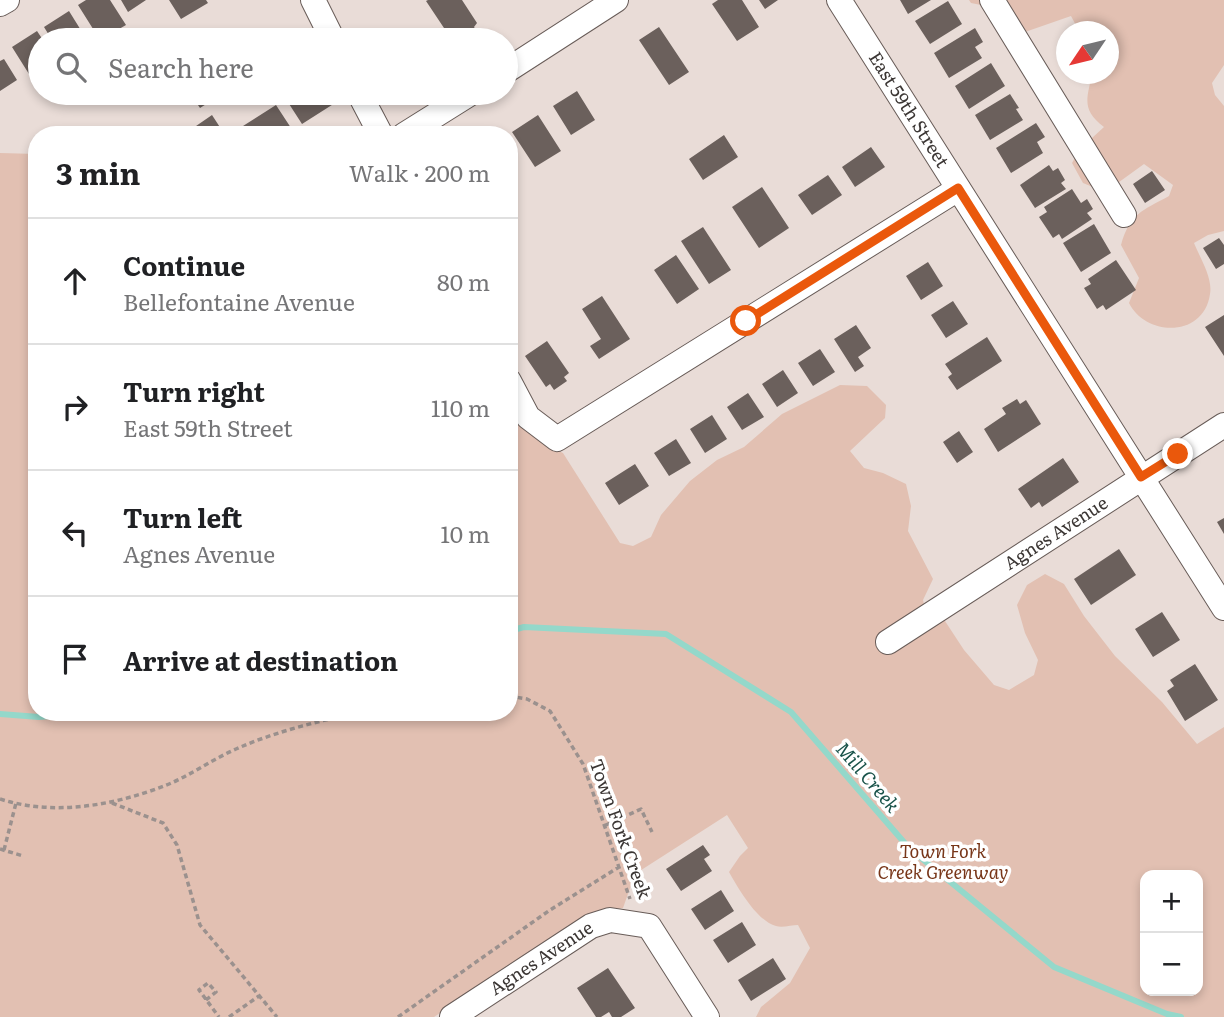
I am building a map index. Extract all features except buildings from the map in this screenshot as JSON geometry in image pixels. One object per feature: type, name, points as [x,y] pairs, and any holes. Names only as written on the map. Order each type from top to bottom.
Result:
[{"type":"street","points":[[0,4],[7,0]]},
{"type":"street","points":[[313,0],[327,28]]},
{"type":"street","points":[[518,63],[616,0]]},
{"type":"street","name":"East 59th Street","points":[[839,0],[1224,608]]},
{"type":"street","points":[[992,0],[1124,215]]},
{"type":"street","points":[[365,105],[376,126]]},
{"type":"street","points":[[418,126],[452,105]]},
{"type":"street","points":[[518,398],[528,417],[557,439],[958,188]]},
{"type":"street","name":"Agnes Avenue","points":[[888,642],[1224,425]]},
{"type":"street","name":"Agnes Avenue","points":[[452,1017],[591,926],[610,920],[638,925]]},
{"type":"street","points":[[638,925],[649,926],[706,1017]]},
{"type":"path","name":"Town Fork Creek","points":[[518,698],[527,699],[550,711],[583,764],[638,925]]},
{"type":"path","points":[[0,799],[49,809],[110,802],[165,786],[238,748],[324,721]]},
{"type":"path","points":[[110,802],[163,823],[177,845],[200,925],[277,1017]]},
{"type":"path","points":[[16,803],[2,850],[23,856]]},
{"type":"path","points":[[605,825],[641,809],[652,832]]},
{"type":"path","points":[[398,1017],[550,910],[619,866]]},
{"type":"path","points":[[206,1000],[216,992],[208,982],[199,990],[206,1000],[219,1017]]},
{"type":"path","points":[[229,1017],[259,996]]},
{"type":"green space","points":[[969,0],[1224,0],[1224,65],[1212,83],[1215,95],[1224,106],[1224,231],[1208,235],[1194,243],[1208,275],[1210,288],[1205,308],[1197,319],[1174,328],[1161,327],[1137,314],[1129,303],[1139,278],[1121,245],[1125,234],[1138,214],[1169,196],[1173,185],[1144,164],[1115,185],[1100,190],[1083,183],[1072,163],[1080,149],[1104,127],[1089,109],[1090,84],[1119,84],[1119,21],[1074,21],[1071,16],[1025,32],[986,6],[971,3]]},
{"type":"green space","name":"Town Fork Creek Greenway","points":[[0,153],[28,154],[28,721],[518,721],[518,413],[543,443],[563,453],[620,543],[633,546],[651,537],[661,515],[690,481],[717,460],[744,447],[782,414],[840,385],[867,386],[886,405],[885,418],[850,451],[864,468],[906,484],[911,506],[908,531],[933,579],[923,600],[929,626],[943,618],[964,650],[994,685],[1009,690],[1034,675],[1038,660],[1025,633],[1017,605],[1027,585],[1045,574],[1064,584],[1084,616],[1115,656],[1162,702],[1197,744],[1224,727],[1224,1017],[756,1017],[761,1007],[790,983],[810,948],[798,925],[778,927],[769,923],[755,911],[737,886],[729,872],[748,848],[727,815],[635,874],[623,908],[593,913],[434,1017],[0,1017]]},
{"type":"waterway","name":"Mill Creek","points":[[518,629],[666,634],[791,712],[909,848],[1054,967],[1167,1014],[1181,1017]]},
{"type":"waterway","name":"Mill Creek","points":[[0,714],[28,716]]},
{"type":"route","points":[[746,321],[958,188],[1141,477],[1178,454]]}]
